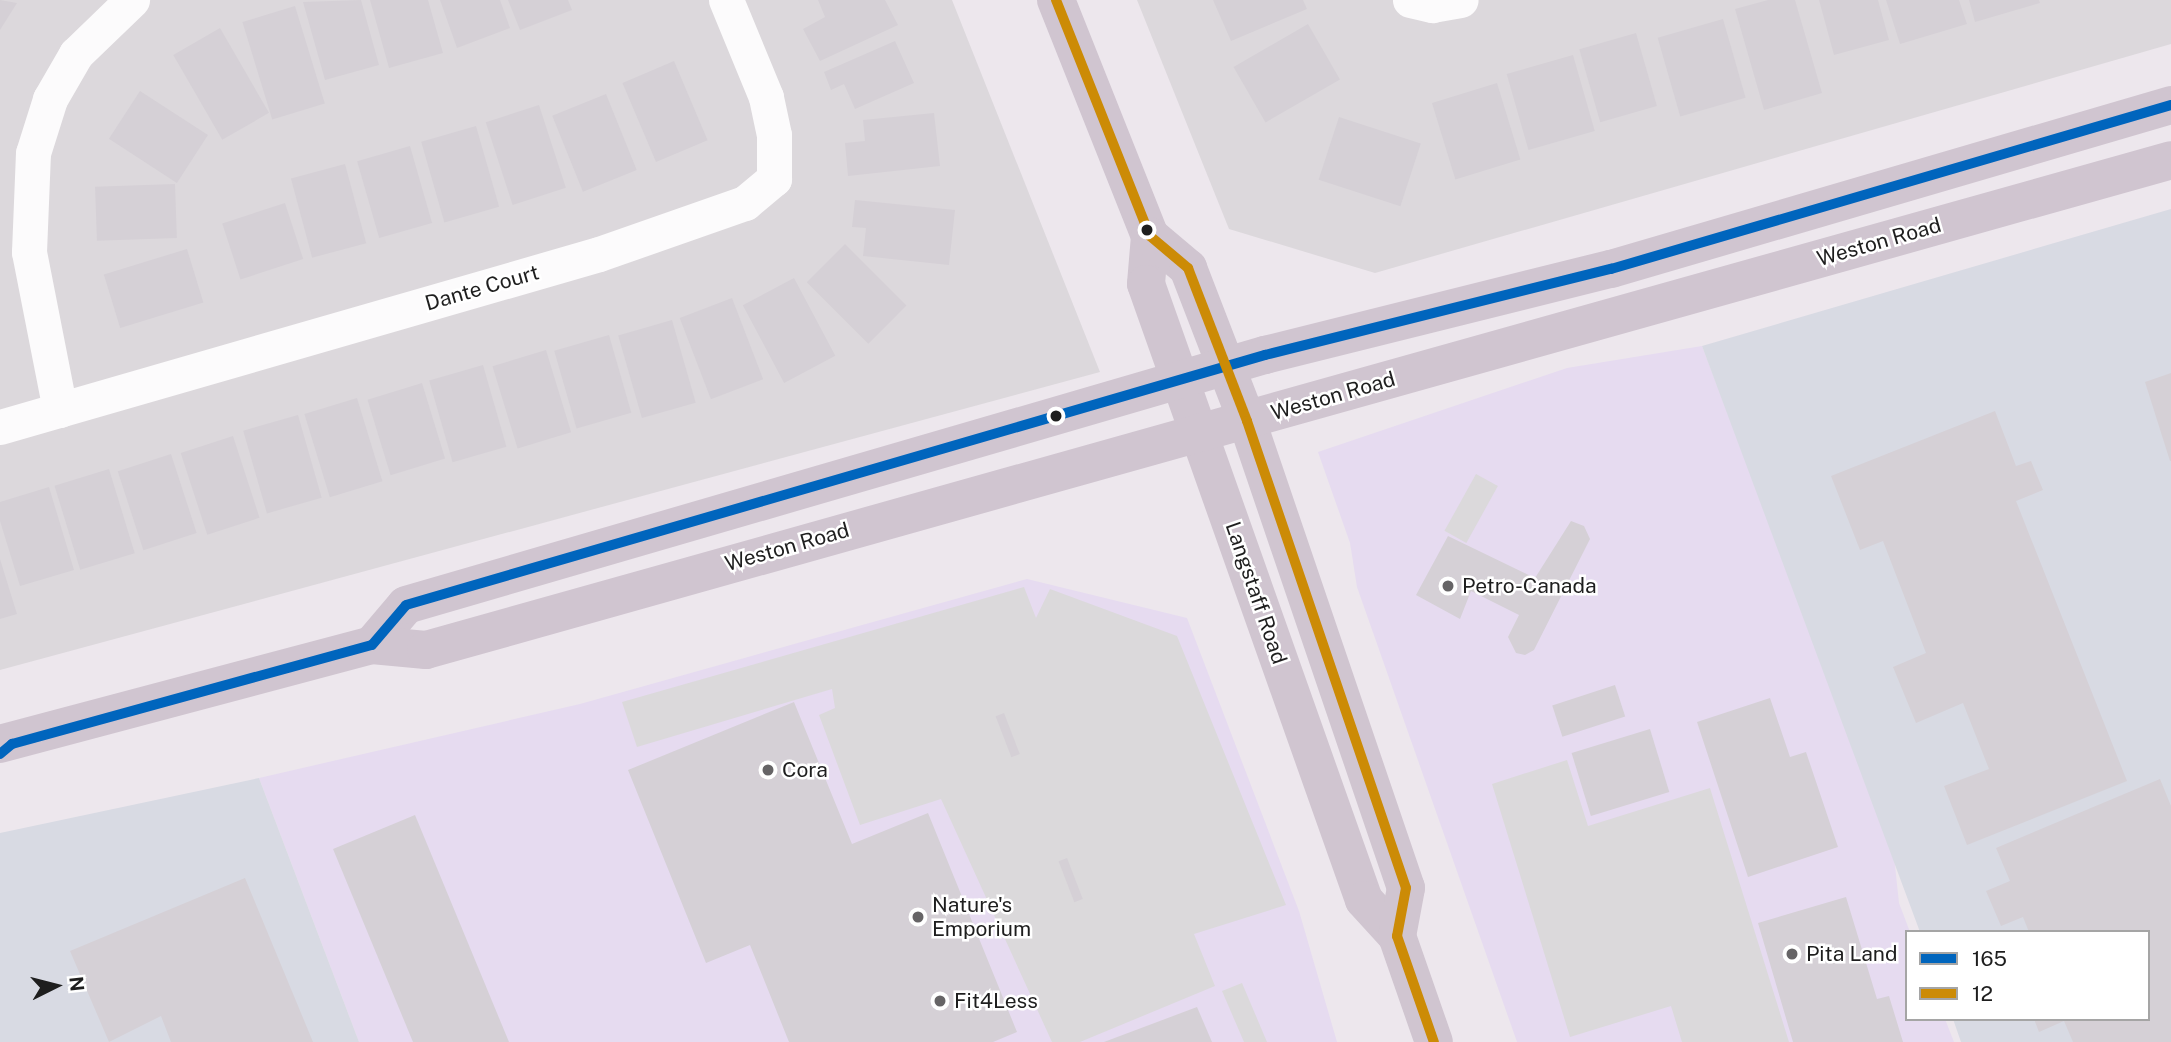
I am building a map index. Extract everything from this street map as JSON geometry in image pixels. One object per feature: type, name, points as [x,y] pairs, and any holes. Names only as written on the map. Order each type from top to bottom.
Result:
[{"type":"main road","name":"Langstaff Road","points":[[1056,0],[1150,236],[1146,284],[1364,900],[1397,936],[1434,1042]]},
{"type":"main road","points":[[372,645],[406,605],[1226,367],[1611,270],[2171,105]]},
{"type":"main road","name":"Weston Road","points":[[4,747],[372,645],[426,650],[1200,435],[2171,160]]},
{"type":"main road","name":"Langstaff Road","points":[[1150,236],[1188,268],[1247,421],[1406,888],[1397,936]]},
{"type":"street","points":[[60,410],[29,252],[33,153],[50,99],[76,54],[132,0]]},
{"type":"street","name":"Dante Court","points":[[0,427],[599,254],[745,203],[774,178],[774,135],[766,97],[726,0]]},
{"type":"street","points":[[1410,0],[1433,5],[1461,0]]},
{"type":"shaded area","points":[[0,0],[952,0],[1100,372],[0,670]]},
{"type":"shaded area","points":[[1137,0],[2171,0],[2171,44],[1375,273],[1229,229]]},
{"type":"shaded area","points":[[2171,209],[2171,1042],[1961,1042],[1954,1021],[2150,1021],[2150,930],[1919,930],[1702,346]]},
{"type":"shaded area","points":[[1702,346],[1893,847],[1899,903],[1909,930],[1905,930],[1905,1021],[1946,1021],[1954,1042],[1517,1042],[1357,587],[1350,543],[1318,452],[1567,368]]},
{"type":"shaded area","points":[[1476,474],[1498,486],[1466,543],[1444,531]]},
{"type":"shaded area","points":[[1027,579],[1187,618],[1299,911],[1337,1042],[359,1042],[259,778],[580,704]]},
{"type":"shaded area","points":[[1024,587],[1036,618],[1050,589],[1177,636],[1286,905],[1194,934],[1215,986],[1080,1042],[1052,1042],[941,799],[860,825],[819,715],[835,708],[832,689],[637,747],[622,702]]},
{"type":"shaded area","points":[[1567,760],[1588,826],[1710,788],[1789,1042],[1682,1042],[1671,1006],[1570,1037],[1492,784]]},
{"type":"shaded area","points":[[259,778],[359,1042],[0,1042],[0,833]]},
{"type":"shaded area","points":[[1242,983],[1267,1042],[1244,1042],[1222,991]]},
{"type":"building","points":[[0,0],[17,3],[0,30]]},
{"type":"building","points":[[361,0],[379,65],[325,80],[303,2]]},
{"type":"building","points":[[370,0],[428,0],[443,53],[389,68]]},
{"type":"building","points":[[440,0],[500,0],[510,28],[457,48]]},
{"type":"building","points":[[508,0],[568,0],[572,10],[520,30]]},
{"type":"building","points":[[818,0],[885,0],[898,25],[820,61],[803,29],[825,17]]},
{"type":"building","points":[[1213,0],[1303,0],[1307,9],[1231,41]]},
{"type":"building","points":[[1768,0],[1795,0],[1822,93],[1764,110],[1735,9]]},
{"type":"building","points":[[1819,0],[1878,0],[1889,40],[1834,55]]},
{"type":"building","points":[[1886,0],[1959,0],[1967,24],[1900,44]]},
{"type":"building","points":[[1969,0],[2039,0],[2040,3],[1975,22]]},
{"type":"building","points":[[295,6],[325,104],[272,120],[242,22]]},
{"type":"building","points":[[1723,19],[1746,98],[1680,117],[1658,38]]},
{"type":"building","points":[[1308,24],[1340,79],[1266,122],[1234,67]]},
{"type":"building","points":[[220,28],[269,113],[222,140],[173,55]]},
{"type":"building","points":[[1636,33],[1657,106],[1600,122],[1579,49]]},
{"type":"building","points":[[895,41],[914,83],[855,109],[844,84],[831,90],[824,72]]},
{"type":"building","points":[[1573,55],[1595,131],[1528,150],[1507,74]]},
{"type":"building","points":[[674,61],[708,140],[656,162],[622,83]]},
{"type":"building","points":[[1497,83],[1520,160],[1455,179],[1432,103]]},
{"type":"building","points":[[140,91],[208,135],[177,183],[109,139]]},
{"type":"building","points":[[606,94],[637,170],[583,192],[552,116]]},
{"type":"building","points":[[539,105],[566,188],[513,205],[486,122]]},
{"type":"building","points":[[934,113],[940,166],[848,176],[845,143],[865,141],[863,120]]},
{"type":"building","points":[[1339,117],[1421,144],[1400,206],[1319,180]]},
{"type":"building","points":[[476,126],[499,207],[444,222],[421,142]]},
{"type":"building","points":[[410,146],[432,223],[379,238],[357,161]]},
{"type":"building","points":[[345,164],[366,243],[312,258],[291,178]]},
{"type":"building","points":[[175,184],[177,238],[97,241],[95,187]]},
{"type":"building","points":[[855,200],[955,210],[949,265],[863,256],[866,228],[852,227]]},
{"type":"building","points":[[285,203],[303,259],[240,280],[222,223]]},
{"type":"building","points":[[845,244],[907,306],[868,344],[807,282]]},
{"type":"building","points":[[187,249],[203,303],[120,328],[104,274]]},
{"type":"building","points":[[794,278],[835,356],[784,383],[743,305]]},
{"type":"building","points":[[732,298],[763,379],[711,399],[680,318]]},
{"type":"building","points":[[672,320],[696,403],[642,418],[618,335]]},
{"type":"building","points":[[609,335],[631,413],[577,429],[554,351]]},
{"type":"building","points":[[546,350],[571,432],[518,449],[492,366]]},
{"type":"building","points":[[483,365],[506,447],[453,462],[429,380]]},
{"type":"building","points":[[2171,373],[2171,461],[2170,461],[2145,382]]},
{"type":"building","points":[[422,383],[445,459],[391,475],[367,400]]},
{"type":"building","points":[[357,398],[382,481],[330,497],[304,414]]},
{"type":"building","points":[[1995,411],[2016,466],[2031,461],[2043,490],[2016,501],[2127,781],[1967,845],[1944,786],[1989,769],[1963,703],[1916,723],[1893,667],[1926,653],[1883,541],[1860,550],[1831,476]]},
{"type":"building","points":[[298,415],[322,498],[267,513],[243,431]]},
{"type":"building","points":[[233,436],[260,518],[207,535],[181,453]]},
{"type":"building","points":[[171,454],[197,533],[143,550],[118,471]]},
{"type":"building","points":[[109,469],[135,553],[80,570],[54,486]]},
{"type":"building","points":[[49,487],[74,570],[20,586],[0,521],[0,502]]},
{"type":"building","points":[[1571,521],[1584,526],[1590,539],[1534,650],[1525,655],[1516,653],[1508,637],[1519,615],[1471,591],[1460,619],[1416,595],[1448,536],[1535,578]]},
{"type":"building","points":[[0,559],[17,614],[0,619]]},
{"type":"building","points":[[1615,685],[1625,716],[1562,737],[1552,705]]},
{"type":"building","points":[[1770,698],[1790,757],[1806,752],[1838,847],[1748,877],[1697,722]]},
{"type":"building","points":[[794,702],[852,844],[928,813],[1017,1032],[993,1042],[789,1042],[750,945],[706,963],[628,770]]},
{"type":"building","points":[[1004,713],[1020,754],[1011,757],[996,716]]},
{"type":"building","points":[[1650,729],[1669,792],[1591,816],[1572,753]]},
{"type":"building","points":[[2160,779],[2171,806],[2171,1042],[2073,1042],[2064,1021],[2150,1021],[2150,930],[2028,930],[2023,917],[2001,926],[1986,891],[2010,881],[1996,848]]},
{"type":"building","points":[[415,815],[509,1042],[413,1042],[333,849]]},
{"type":"building","points":[[1067,858],[1083,899],[1074,902],[1059,861]]},
{"type":"building","points":[[245,878],[313,1042],[171,1042],[161,1016],[109,1042],[70,951]]},
{"type":"building","points":[[1846,897],[1877,999],[1889,996],[1903,1042],[1793,1042],[1758,923]]},
{"type":"building","points":[[1197,1007],[1212,1042],[1104,1042]]},
{"type":"building","points":[[2035,1021],[2064,1021],[2039,1032]]},
{"type":"transit line","name":"12","points":[[1056,0],[1150,236],[1188,268],[1247,421],[1406,888],[1397,936],[1434,1042]]},
{"type":"transit line","name":"165","points":[[0,754],[12,744],[372,645],[406,605],[1265,355],[1611,269],[2171,105]]},
{"type":"place","name":"Petro-Canada","points":[[1448,586]]},
{"type":"place","name":"Cora","points":[[768,770]]},
{"type":"place","name":"Nature's Emporium","points":[[918,917]]},
{"type":"place","name":"Pita Land","points":[[1792,954]]},
{"type":"place","name":"Fit4Less","points":[[940,1001]]}]
